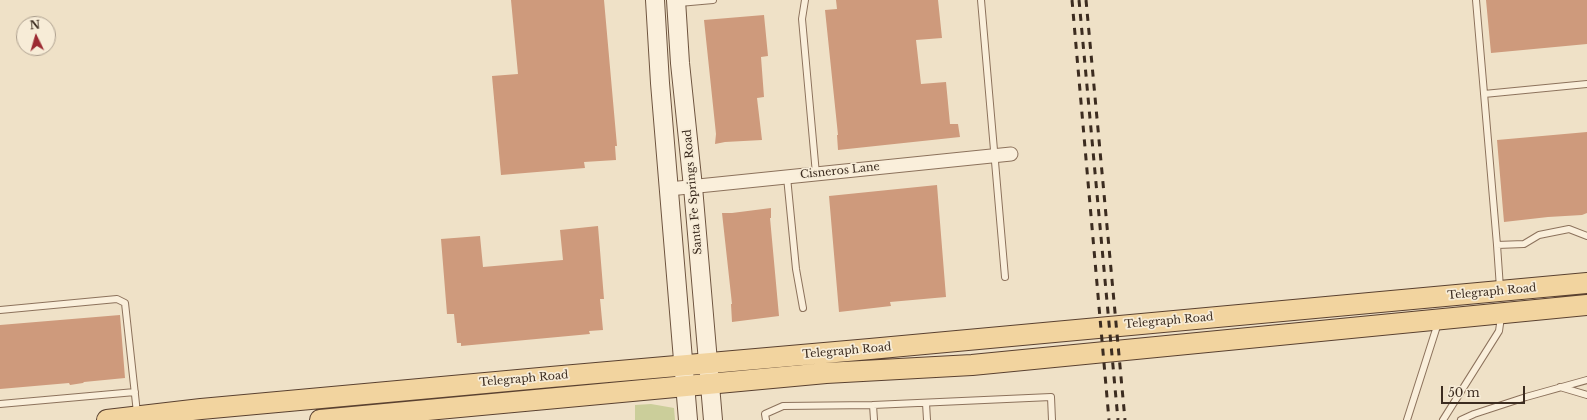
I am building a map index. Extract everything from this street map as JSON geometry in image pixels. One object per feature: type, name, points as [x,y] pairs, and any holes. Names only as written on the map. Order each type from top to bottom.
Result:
[{"type":"main road","points":[[655,0],[688,420]]},
{"type":"main road","name":"Santa Fe Springs Road","points":[[676,1],[680,63],[693,186],[713,420]]},
{"type":"main road","name":"Telegraph Road","points":[[107,420],[201,409],[886,348],[1587,283]]},
{"type":"main road","name":"Telegraph Road","points":[[320,420],[826,373],[972,365],[1587,305]]},
{"type":"street","name":"Cisneros Lane","points":[[669,189],[1011,154]]},
{"type":"lane","points":[[676,1],[713,0]]},
{"type":"lane","points":[[805,0],[802,19],[816,174]]},
{"type":"lane","points":[[981,0],[1005,276]]},
{"type":"lane","points":[[1476,0],[1501,291]]},
{"type":"lane","points":[[1484,94],[1587,84]]},
{"type":"lane","points":[[787,177],[796,269],[803,308]]},
{"type":"lane","points":[[1497,245],[1524,244],[1539,235],[1569,229],[1587,236]]},
{"type":"lane","points":[[0,310],[117,299],[125,303],[137,417]]},
{"type":"lane","points":[[1443,420],[1499,331],[1502,313]]},
{"type":"lane","points":[[1407,420],[1439,319]]},
{"type":"lane","points":[[1460,420],[1474,414],[1587,380]]},
{"type":"lane","points":[[1560,387],[1587,395]]},
{"type":"lane","points":[[0,404],[135,392]]},
{"type":"lane","points":[[766,420],[765,414],[783,406],[873,405],[1051,397],[1052,420]]},
{"type":"lane","points":[[926,403],[927,420]]},
{"type":"lane","points":[[873,405],[874,420]]},
{"type":"green space","points":[[651,404],[674,408],[675,420],[635,420],[635,405]]},
{"type":"building","points":[[511,0],[604,0],[617,146],[615,146],[616,160],[584,162],[585,168],[501,175],[492,76],[518,74]]},
{"type":"building","points":[[836,0],[938,0],[942,38],[916,40],[921,84],[946,82],[950,124],[958,124],[960,137],[838,150],[838,135],[825,10],[837,9]]},
{"type":"building","points":[[1486,0],[1587,0],[1587,44],[1491,53]]},
{"type":"building","points":[[764,15],[768,56],[761,57],[764,97],[757,98],[762,140],[715,144],[716,134],[704,20]]},
{"type":"building","points":[[1587,132],[1587,213],[1582,215],[1504,222],[1497,140]]},
{"type":"building","points":[[937,185],[946,297],[890,302],[891,306],[839,312],[829,196]]},
{"type":"building","points":[[771,208],[770,218],[779,316],[732,322],[732,304],[722,213]]},
{"type":"building","points":[[598,226],[604,299],[600,299],[603,330],[589,331],[590,334],[461,346],[461,343],[457,343],[454,314],[447,314],[441,239],[480,236],[483,267],[563,260],[560,230]]},
{"type":"building","points":[[120,315],[125,378],[84,382],[70,385],[69,383],[0,389],[0,325]]},
{"type":"railway","points":[[1072,0],[1109,420]]},
{"type":"railway","points":[[1079,0],[1118,420]]},
{"type":"railway","points":[[1086,0],[1125,420]]}]
